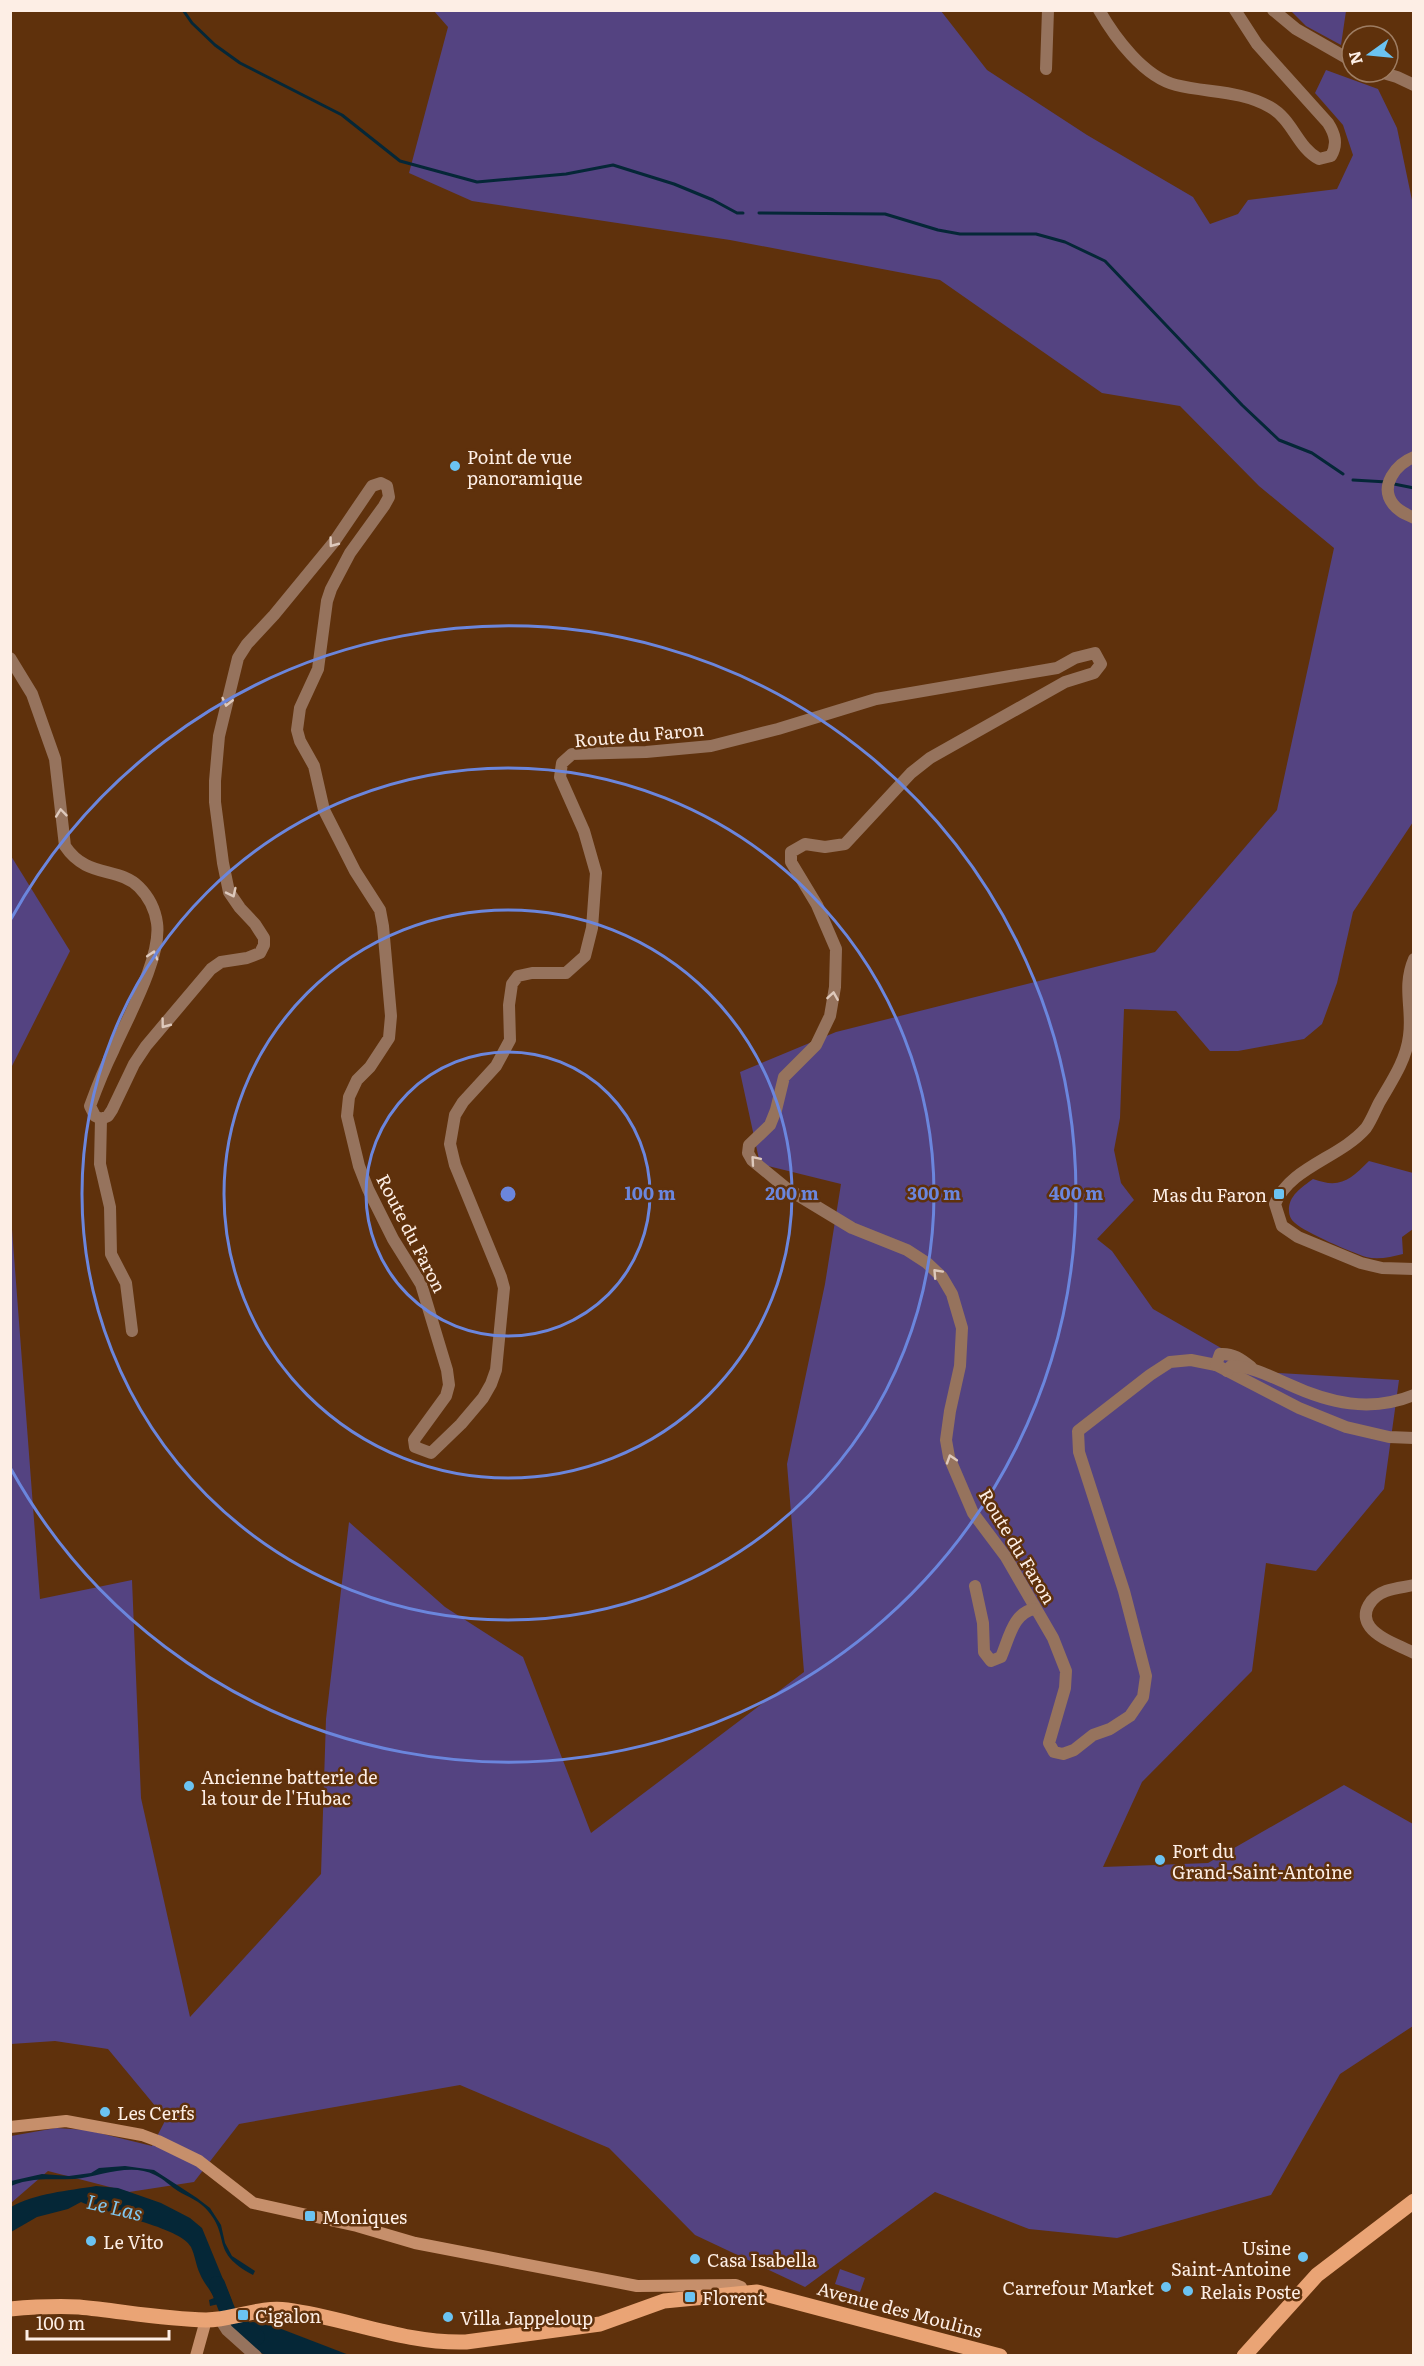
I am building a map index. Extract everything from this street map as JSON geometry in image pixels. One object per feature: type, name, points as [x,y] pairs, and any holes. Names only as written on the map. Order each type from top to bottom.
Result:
[{"type":"main road","points":[[1243,2355],[1317,2274],[1413,2201]]},
{"type":"main road","name":"Avenue des Moulins","points":[[10,2309],[71,2307],[156,2317],[222,2318],[263,2311],[287,2310],[383,2332],[448,2342],[466,2342],[600,2324],[664,2301],[743,2292],[770,2294],[1000,2355]]},
{"type":"street","points":[[1046,69],[1048,10]]},
{"type":"street","points":[[1099,10],[1132,57],[1146,69],[1174,85],[1243,95],[1270,107],[1286,120],[1310,154],[1319,159],[1331,156],[1335,143],[1328,123],[1257,44],[1235,10]]},
{"type":"street","points":[[1273,10],[1296,29],[1340,54]]},
{"type":"street","points":[[1411,458],[1393,472],[1390,483],[1392,502],[1401,512],[1413,518]]},
{"type":"street","name":"Route du Faron","points":[[100,1119],[108,1116],[112,1110],[134,1064],[146,1046],[211,969],[222,962],[247,958],[260,952],[264,945],[264,938],[255,924],[229,892],[218,828],[215,781],[219,736],[232,678],[238,657],[246,644],[274,615],[316,564],[359,507],[365,494],[376,483],[381,483],[387,486],[388,497],[350,553],[331,589],[327,601],[318,669],[300,708],[297,730],[300,741],[314,766],[324,810],[355,871],[380,910],[383,926],[391,1016],[388,1038],[370,1067],[357,1080],[349,1097],[347,1116],[359,1166],[368,1189],[393,1239],[422,1284],[447,1370],[449,1384],[446,1396],[414,1440],[415,1447],[424,1452],[431,1453],[436,1450],[483,1398],[496,1370],[504,1288],[454,1165],[450,1144],[455,1115],[463,1102],[495,1065],[510,1040],[509,1005],[512,984],[518,976],[532,973],[566,973],[585,956],[592,928],[596,873],[584,831],[560,777],[562,763],[572,754],[646,752],[711,746],[778,729],[876,699],[1057,668],[1075,658],[1095,653],[1101,664],[1094,673],[1065,682],[962,739],[912,772],[844,844],[825,847],[804,844],[791,852],[791,862],[817,905],[836,949],[835,987],[830,1016],[816,1045],[784,1077],[770,1125],[749,1145],[748,1153],[752,1160],[786,1188],[852,1228],[908,1250],[927,1263],[942,1277],[952,1294],[962,1328],[961,1356],[946,1440],[949,1457],[973,1513],[1006,1557],[1053,1638],[1066,1671],[1065,1688],[1049,1743],[1054,1752],[1063,1754],[1074,1750],[1093,1735],[1110,1729],[1130,1716],[1143,1696],[1146,1676],[1124,1591],[1079,1452],[1078,1431],[1170,1362],[1191,1360],[1221,1368]]},
{"type":"street","points":[[10,658],[32,694],[55,759],[65,846],[73,858],[85,866],[134,882],[151,901],[158,924],[157,941],[138,999],[90,1106],[94,1116],[100,1119],[100,1164],[110,1207],[111,1254],[126,1283],[132,1331]]},
{"type":"street","points":[[1413,959],[1407,989],[1410,1035],[1404,1058],[1366,1128],[1284,1187],[1275,1204],[1282,1226],[1298,1237],[1361,1263],[1382,1268],[1413,1269]]},
{"type":"street","points":[[1413,1395],[1397,1402],[1357,1406],[1314,1396],[1255,1370],[1239,1357],[1228,1353],[1220,1354],[1221,1368],[1299,1408],[1346,1427],[1389,1437],[1413,1438]]},
{"type":"street","points":[[1413,1585],[1385,1591],[1374,1598],[1367,1605],[1365,1617],[1370,1627],[1379,1634],[1413,1653]]},
{"type":"street","points":[[975,1586],[983,1623],[984,1652],[991,1661],[1001,1657],[1015,1621],[1028,1610],[1035,1609]]},
{"type":"street","points":[[10,2127],[66,2121],[141,2135],[204,2164],[253,2203],[357,2226],[415,2243],[637,2286],[736,2285],[741,2287],[743,2292]]},
{"type":"street","points":[[196,2355],[222,2318]]},
{"type":"street","points":[[222,2318],[227,2330],[256,2355]]},
{"type":"shaded area","points":[[434,11],[941,11],[987,70],[1087,135],[1193,197],[1210,224],[1238,214],[1248,200],[1337,189],[1353,155],[1343,125],[1315,93],[1326,70],[1340,75],[1340,84],[1364,84],[1378,89],[1397,128],[1413,205],[1413,822],[1353,912],[1337,983],[1322,1024],[1304,1039],[1238,1051],[1210,1051],[1176,1011],[1124,1009],[1120,1118],[1114,1150],[1121,1183],[1134,1200],[1097,1239],[1112,1251],[1153,1309],[1263,1372],[1399,1380],[1384,1489],[1316,1571],[1266,1563],[1252,1671],[1142,1782],[1103,1867],[1208,1863],[1344,1785],[1413,1824],[1413,2026],[1340,2074],[1271,2195],[1117,2238],[1029,2229],[935,2192],[805,2287],[695,2235],[609,2148],[460,2085],[239,2124],[194,2182],[129,2192],[48,2171],[11,2203],[11,2136],[56,2128],[87,2130],[152,2146],[166,2119],[108,2049],[55,2041],[11,2044],[10,1203],[40,1599],[132,1580],[141,1798],[190,2017],[321,1874],[326,1719],[349,1522],[445,1607],[523,1657],[591,1833],[804,1672],[787,1464],[825,1284],[841,1184],[760,1164],[740,1072],[836,1032],[1155,952],[1277,810],[1334,548],[1259,486],[1180,406],[1102,393],[940,280],[730,240],[472,201],[409,173],[448,27]]},
{"type":"shaded area","points":[[1291,11],[1346,11],[1344,24],[1340,24],[1340,44],[1306,26]]},
{"type":"shaded area","points":[[11,856],[70,951],[11,1068]]},
{"type":"shaded area","points":[[1369,1161],[1413,1173],[1413,1229],[1402,1237],[1403,1254],[1380,1258],[1366,1257],[1309,1232],[1295,1223],[1290,1216],[1289,1206],[1293,1196],[1313,1179],[1338,1183],[1350,1178]]},
{"type":"shaded area","points":[[840,2269],[865,2278],[860,2292],[835,2284]]},
{"type":"water","points":[[125,2166],[154,2170],[210,2208],[221,2225],[225,2243],[232,2256],[255,2271],[253,2275],[231,2259],[226,2252],[215,2221],[205,2208],[145,2171],[114,2171],[84,2178],[34,2180],[11,2186],[11,2181],[42,2174],[69,2176],[91,2173],[99,2168]]},
{"type":"water","points":[[96,2186],[118,2188],[161,2203],[190,2218],[202,2228],[232,2301],[210,2306],[209,2300],[214,2298],[201,2277],[191,2247],[184,2240],[158,2227],[81,2202],[68,2209],[37,2217],[11,2232],[11,2207],[41,2196]]},
{"type":"water","points":[[253,2322],[271,2325],[349,2355],[267,2355],[257,2352],[231,2326]]},
{"type":"waterway","points":[[183,10],[192,23],[215,45],[240,63],[342,115],[400,161],[477,182],[566,174],[613,165],[674,184],[737,213],[743,213]]},
{"type":"waterway","points":[[759,213],[885,214],[938,230],[960,234],[1036,234],[1065,242],[1105,261],[1242,405],[1279,440],[1312,453],[1343,474]]},
{"type":"waterway","points":[[1353,480],[1387,482]]},
{"type":"waterway","points":[[1394,484],[1414,488]]},
{"type":"waterway","name":"Le Las","points":[[217,2284],[231,2320],[257,2337]]},
{"type":"place","name":"Point de vue panoramique","points":[[455,466]]},
{"type":"place","name":"Mas du Faron","points":[[1279,1194]]},
{"type":"place","name":"Ancienne batterie de la tour de l'Hubac","points":[[189,1786]]},
{"type":"place","name":"Fort du Grand-Saint-Antoine","points":[[1160,1860]]},
{"type":"place","name":"Les Cerfs","points":[[105,2112]]},
{"type":"place","name":"Moniques","points":[[310,2216]]},
{"type":"place","name":"Le Vito","points":[[91,2241]]},
{"type":"place","name":"Usine Saint-Antoine","points":[[1303,2257]]},
{"type":"place","name":"Casa Isabella","points":[[695,2259]]},
{"type":"place","name":"Carrefour Market","points":[[1166,2287]]},
{"type":"place","name":"Relais Poste","points":[[1188,2291]]},
{"type":"place","name":"Florent","points":[[690,2297]]},
{"type":"place","name":"Cigalon","points":[[243,2315]]},
{"type":"place","name":"Villa Jappeloup","points":[[448,2317]]}]
